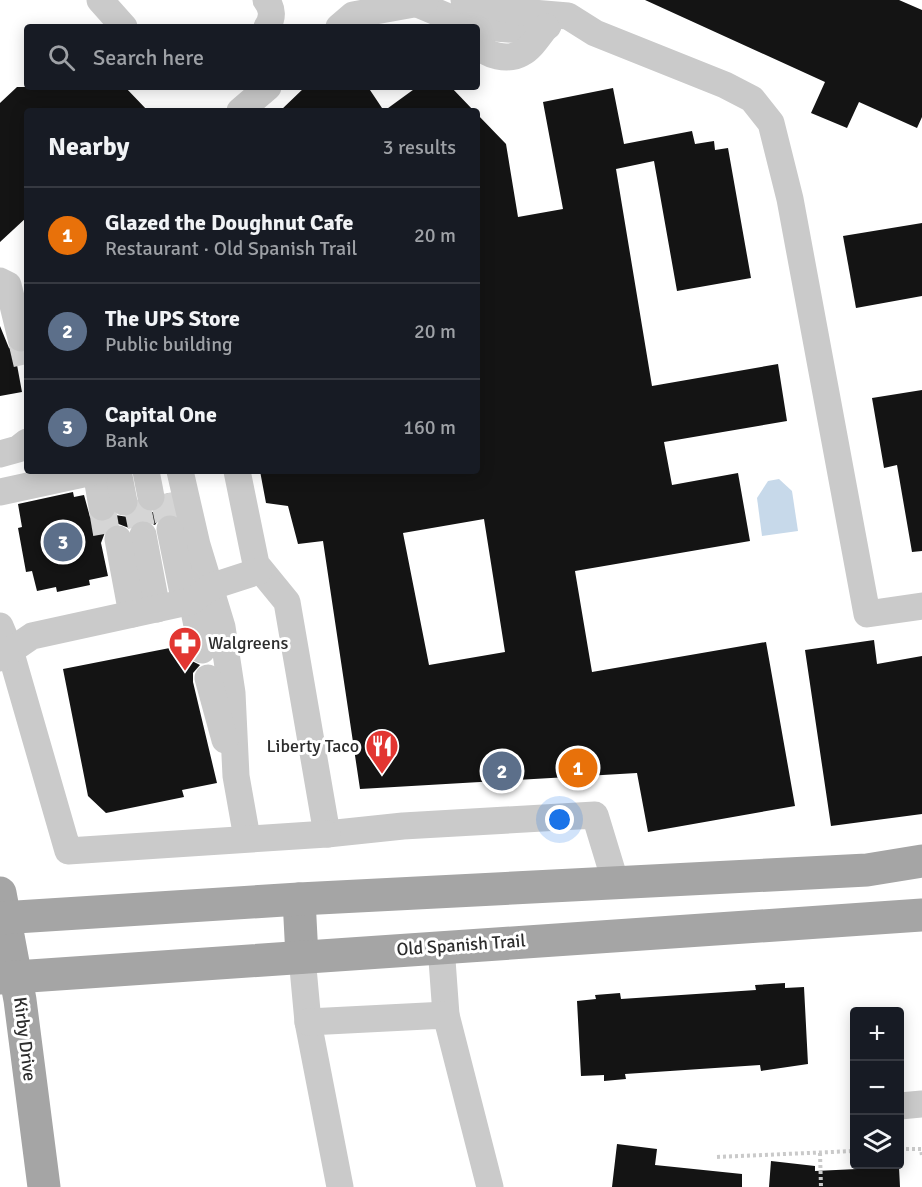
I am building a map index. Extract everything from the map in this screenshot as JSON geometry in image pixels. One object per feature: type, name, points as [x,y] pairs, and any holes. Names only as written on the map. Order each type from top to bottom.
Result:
[{"type":"main road","points":[[2,909],[299,899],[616,884],[867,870],[922,861]]},
{"type":"main road","points":[[867,870],[873,919]]},
{"type":"main road","points":[[616,884],[623,934]]},
{"type":"main road","points":[[299,899],[302,957]]},
{"type":"main road","name":"Kirby Drive","points":[[2,909],[8,978],[44,1187]]},
{"type":"main road","name":"Old Spanish Trail","points":[[8,978],[441,946],[922,915]]},
{"type":"lane","points":[[100,0],[121,24]]},
{"type":"lane","points":[[266,0],[272,11],[272,21],[270,24]]},
{"type":"lane","points":[[342,24],[353,15],[411,1],[460,12],[563,15],[595,33],[734,89],[752,99],[771,123],[790,200],[867,614],[922,606]]},
{"type":"lane","points":[[480,48],[482,51],[504,58],[524,53],[563,15]]},
{"type":"lane","points":[[244,108],[264,90]]},
{"type":"lane","points":[[10,283],[21,338]]},
{"type":"lane","points":[[0,454],[18,449],[24,444]]},
{"type":"lane","points":[[0,492],[82,474]]},
{"type":"lane","points":[[102,474],[137,493]]},
{"type":"lane","points":[[110,474],[137,493]]},
{"type":"lane","points":[[121,474],[137,493]]},
{"type":"lane","points":[[132,474],[137,493]]},
{"type":"lane","points":[[164,606],[197,545],[181,474]]},
{"type":"lane","points":[[238,474],[259,571],[287,602],[327,834]]},
{"type":"lane","points":[[202,650],[164,606],[138,536],[164,606],[222,627],[232,693],[236,776]]},
{"type":"lane","points":[[259,571],[164,606],[32,636],[3,645],[68,851],[595,815],[616,884]]},
{"type":"lane","points":[[208,678],[236,776],[247,838]]},
{"type":"lane","points":[[441,946],[446,1015],[490,1187]]},
{"type":"lane","points":[[302,957],[308,1022],[340,1187]]},
{"type":"lane","points":[[308,1022],[446,1015]]},
{"type":"lane","points":[[904,1106],[922,1104]]},
{"type":"path","points":[[904,1149],[921,1149],[922,1156]]},
{"type":"path","points":[[717,1157],[850,1151]]},
{"type":"path","points":[[820,1153],[821,1187]]},
{"type":"water","points":[[779,479],[792,491],[798,531],[762,536],[757,498],[768,481]]},
{"type":"building","points":[[645,0],[899,0],[922,10],[922,117],[917,128],[859,102],[847,128],[811,113],[825,82]]},
{"type":"building","points":[[17,87],[24,87],[24,90],[128,90],[145,108],[24,108],[24,220],[0,242],[0,103]]},
{"type":"building","points":[[613,88],[624,144],[692,131],[695,144],[714,141],[715,150],[728,148],[751,278],[677,291],[654,161],[616,169],[652,386],[778,364],[787,421],[664,442],[672,485],[738,473],[750,541],[575,571],[592,672],[766,642],[795,806],[648,832],[637,773],[360,789],[323,541],[298,544],[288,506],[266,503],[261,474],[480,474],[480,117],[506,144],[518,217],[563,209],[543,102]],"holes":[[[484,519],[505,652],[429,665],[403,533]]]},
{"type":"building","points":[[302,90],[370,90],[382,108],[283,108]]},
{"type":"building","points":[[413,90],[454,90],[471,108],[388,108]]},
{"type":"building","points":[[922,223],[922,296],[856,308],[843,236]]},
{"type":"building","points":[[0,326],[9,348],[24,353],[15,354],[22,392],[0,396]]},
{"type":"building","points":[[922,390],[922,551],[912,552],[897,465],[884,468],[872,398]]},
{"type":"building","points":[[73,492],[74,497],[84,495],[90,517],[97,522],[105,522],[115,515],[128,517],[139,507],[146,512],[155,512],[162,508],[166,494],[169,493],[174,514],[160,517],[155,525],[141,519],[129,528],[116,523],[107,527],[101,543],[108,576],[89,580],[90,585],[57,592],[56,587],[37,591],[32,571],[26,572],[18,528],[22,527],[18,504]]},
{"type":"building","points":[[874,640],[877,664],[922,656],[922,814],[831,826],[805,650]]},
{"type":"building","name":"Walgreens","points":[[185,645],[190,660],[200,665],[193,673],[193,682],[217,783],[182,790],[184,797],[106,813],[88,796],[63,669]]},
{"type":"building","points":[[785,983],[785,988],[804,987],[808,1064],[761,1071],[760,1065],[625,1074],[626,1079],[604,1081],[604,1075],[581,1076],[577,1001],[596,999],[595,995],[620,993],[621,999],[756,990],[755,985]]},
{"type":"building","points":[[617,1144],[657,1149],[655,1165],[742,1174],[742,1187],[612,1187]]},
{"type":"building","points":[[771,1161],[815,1166],[815,1171],[899,1169],[900,1187],[769,1187]]},
{"type":"tunnel","points":[[21,338],[24,351]]},
{"type":"tunnel","points":[[163,494],[170,529]]},
{"type":"tunnel","points":[[136,500],[143,535]]},
{"type":"tunnel","points":[[102,507],[108,542]]},
{"type":"place","name":"Capital One","points":[[63,542]]},
{"type":"place","name":"Walgreens","points":[[185,672]]},
{"type":"place","name":"Glazed the Doughnut Cafe","points":[[578,768]]},
{"type":"place","name":"The UPS Store","points":[[502,771]]},
{"type":"place","name":"Liberty Taco","points":[[382,775]]}]
